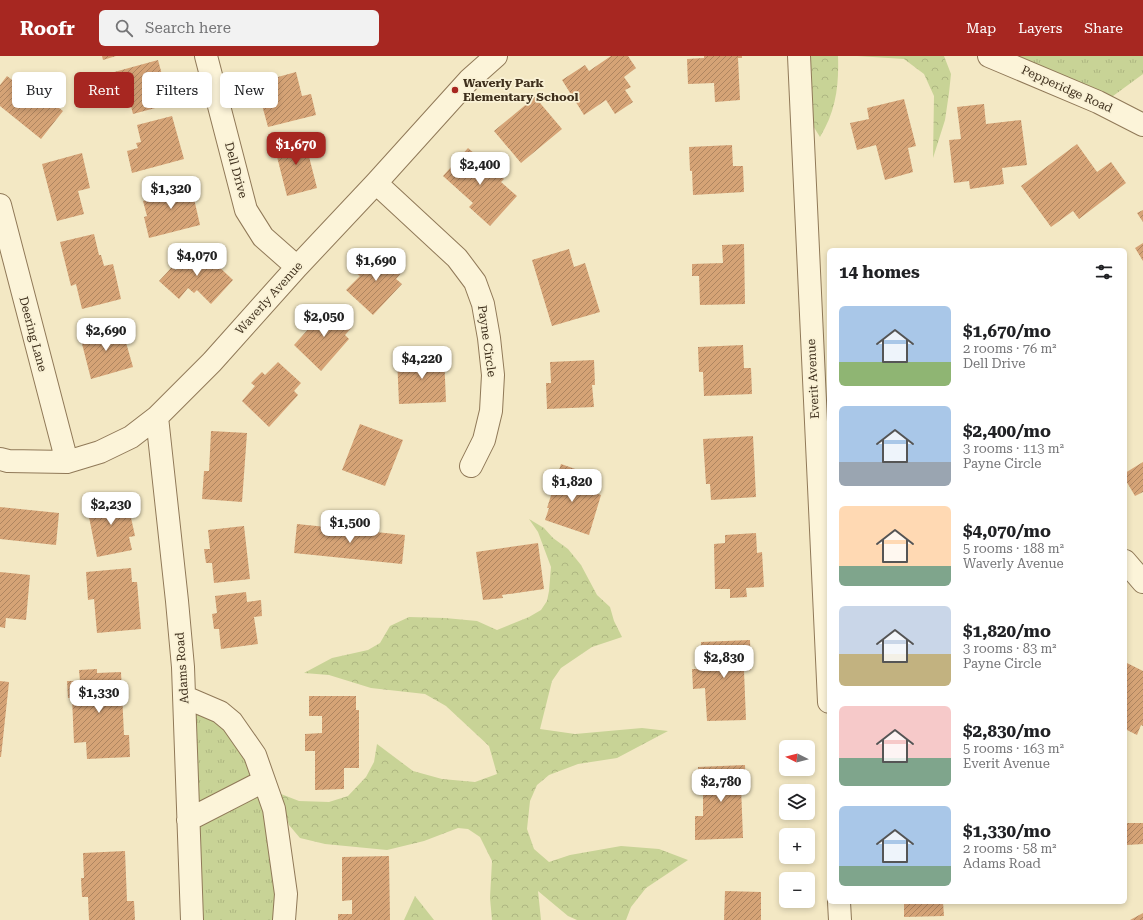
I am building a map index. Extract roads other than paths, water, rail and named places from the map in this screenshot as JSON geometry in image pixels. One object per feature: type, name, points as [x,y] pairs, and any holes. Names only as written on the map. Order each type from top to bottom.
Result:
[{"type":"street","name":"Dell Drive","points":[[206,56],[246,210],[263,237],[297,267]]},
{"type":"street","name":"Everit Avenue","points":[[799,56],[822,400],[827,616]]},
{"type":"street","name":"Pepperidge Road","points":[[989,56],[1098,102],[1143,125]]},
{"type":"street","name":"Waverly Avenue","points":[[0,459],[8,461],[67,462],[100,452],[131,437],[157,417],[212,362],[297,267],[490,58]]},
{"type":"street","name":"Payne Circle","points":[[376,183],[457,258],[475,282],[483,304],[493,375],[492,411],[484,440],[471,466]]},
{"type":"street","name":"Deering Lane","points":[[0,205],[67,462]]},
{"type":"street","name":"Adams Road","points":[[157,417],[178,601],[185,697],[192,920]]},
{"type":"street","points":[[1127,563],[1143,582]]},
{"type":"street","points":[[185,697],[220,712],[232,722],[255,755],[274,809],[286,894],[284,920]]},
{"type":"street","points":[[188,820],[264,781]]},
{"type":"street","points":[[839,904],[840,920]]},
{"type":"place","name":"Waverly Park Elementary School","points":[[455,90]]}]
